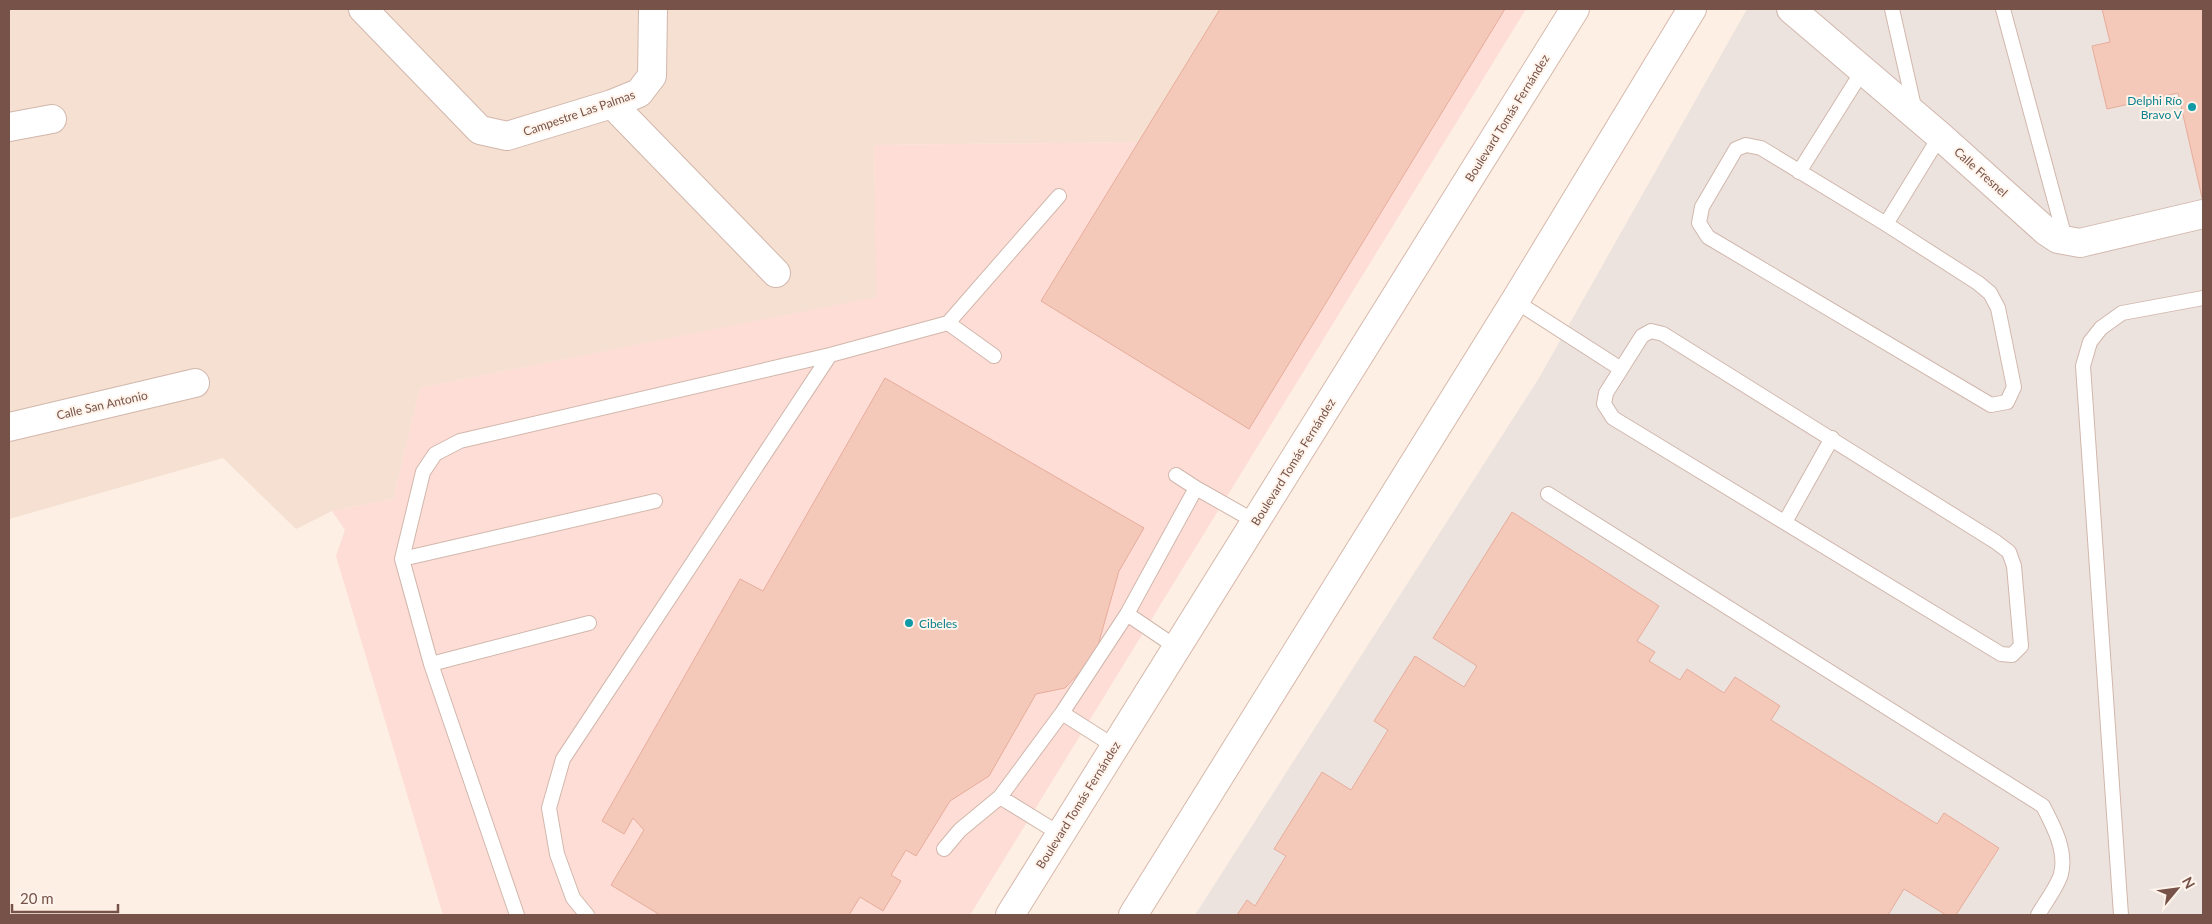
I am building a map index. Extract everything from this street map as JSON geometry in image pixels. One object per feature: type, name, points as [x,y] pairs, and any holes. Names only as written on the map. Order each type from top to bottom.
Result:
[{"type":"main road","name":"Campestre Las Palmas","points":[[363,9],[480,130],[507,136],[518,135],[612,104],[639,93],[652,76],[653,9]]},
{"type":"main road","name":"Boulevard Tomás Fernández","points":[[1010,915],[1575,9]]},
{"type":"main road","points":[[1132,915],[1515,301],[1692,9]]},
{"type":"main road","name":"Calle Fresnel","points":[[1791,9],[1916,114],[2046,231],[2066,242]]},
{"type":"main road","points":[[612,104],[776,273]]},
{"type":"main road","points":[[9,128],[52,119]]},
{"type":"main road","points":[[2066,242],[2080,243],[2203,214]]},
{"type":"main road","name":"Calle San Antonio","points":[[9,427],[195,384]]},
{"type":"lane","points":[[1892,9],[1916,114]]},
{"type":"lane","points":[[2003,9],[2066,242]]},
{"type":"lane","points":[[1799,172],[1863,70]]},
{"type":"lane","points":[[1886,224],[1940,136]]},
{"type":"lane","points":[[1746,145],[1761,148],[1886,224],[1978,283],[1990,293],[1998,308],[2014,387],[2007,402],[1991,405],[1708,237],[1699,223],[1702,207],[1736,149],[1746,145]]},
{"type":"lane","points":[[517,915],[431,664],[402,559],[423,472],[436,454],[460,441],[830,355],[948,323],[1059,196]]},
{"type":"lane","points":[[2122,915],[2083,366],[2090,342],[2101,328],[2122,313],[2203,298]]},
{"type":"lane","points":[[1515,301],[1621,369]]},
{"type":"lane","points":[[948,323],[994,356]]},
{"type":"lane","points":[[1651,331],[1663,334],[1996,542],[2009,552],[2014,566],[2021,646],[2012,655],[2001,654],[1613,418],[1604,404],[1606,394],[1621,369],[1642,336],[1651,331]]},
{"type":"lane","points":[[587,915],[573,898],[557,854],[549,808],[563,759],[830,355]]},
{"type":"lane","points":[[1785,522],[1832,438]]},
{"type":"lane","points":[[1176,475],[1256,522]]},
{"type":"lane","points":[[944,849],[960,830],[1000,797],[1062,713],[1127,614],[1196,488]]},
{"type":"lane","points":[[1548,494],[2043,806],[2056,832],[2061,855],[2061,874],[2038,915]]},
{"type":"lane","points":[[402,559],[655,500]]},
{"type":"lane","points":[[1127,614],[1176,647]]},
{"type":"lane","points":[[431,664],[588,623]]},
{"type":"lane","points":[[1062,713],[1114,746]]},
{"type":"lane","points":[[1000,797],[1060,834]]},
{"type":"shaded area","points":[[9,9],[1220,9],[1139,142],[874,145],[877,297],[420,388],[393,499],[332,511],[296,529],[223,458],[9,519]]},
{"type":"shaded area","points":[[1220,9],[1526,9],[970,915],[443,915],[336,556],[345,530],[332,511],[393,499],[420,388],[876,297],[874,145],[1139,142]]},
{"type":"shaded area","points":[[1747,9],[2203,9],[2203,915],[1195,915],[1539,378]]},
{"type":"building","points":[[1220,9],[1505,9],[1249,429],[1041,301]]},
{"type":"building","name":"Delphi Río Bravo V","points":[[2102,9],[2203,9],[2203,202],[2178,93],[2107,109],[2092,46],[2110,42]]},
{"type":"building","name":"Cibeles","points":[[885,378],[1144,528],[1119,571],[1095,656],[1065,688],[1036,694],[989,776],[950,801],[916,856],[906,850],[891,875],[901,881],[883,911],[860,897],[849,915],[660,915],[611,885],[644,830],[633,818],[624,834],[602,821],[740,579],[763,591]]},
{"type":"building","points":[[1512,512],[1659,606],[1637,641],[1655,652],[1649,661],[1680,680],[1687,669],[1724,693],[1735,677],[1780,706],[1771,720],[1937,824],[1944,813],[1999,848],[1956,915],[1946,915],[1904,889],[1888,915],[1237,915],[1247,900],[1255,906],[1286,856],[1274,849],[1322,772],[1351,790],[1388,730],[1374,721],[1415,656],[1464,687],[1477,666],[1433,638]]},
{"type":"place","name":"Delphi Río Bravo V","points":[[2192,107]]},
{"type":"place","name":"Cibeles","points":[[909,623]]}]
